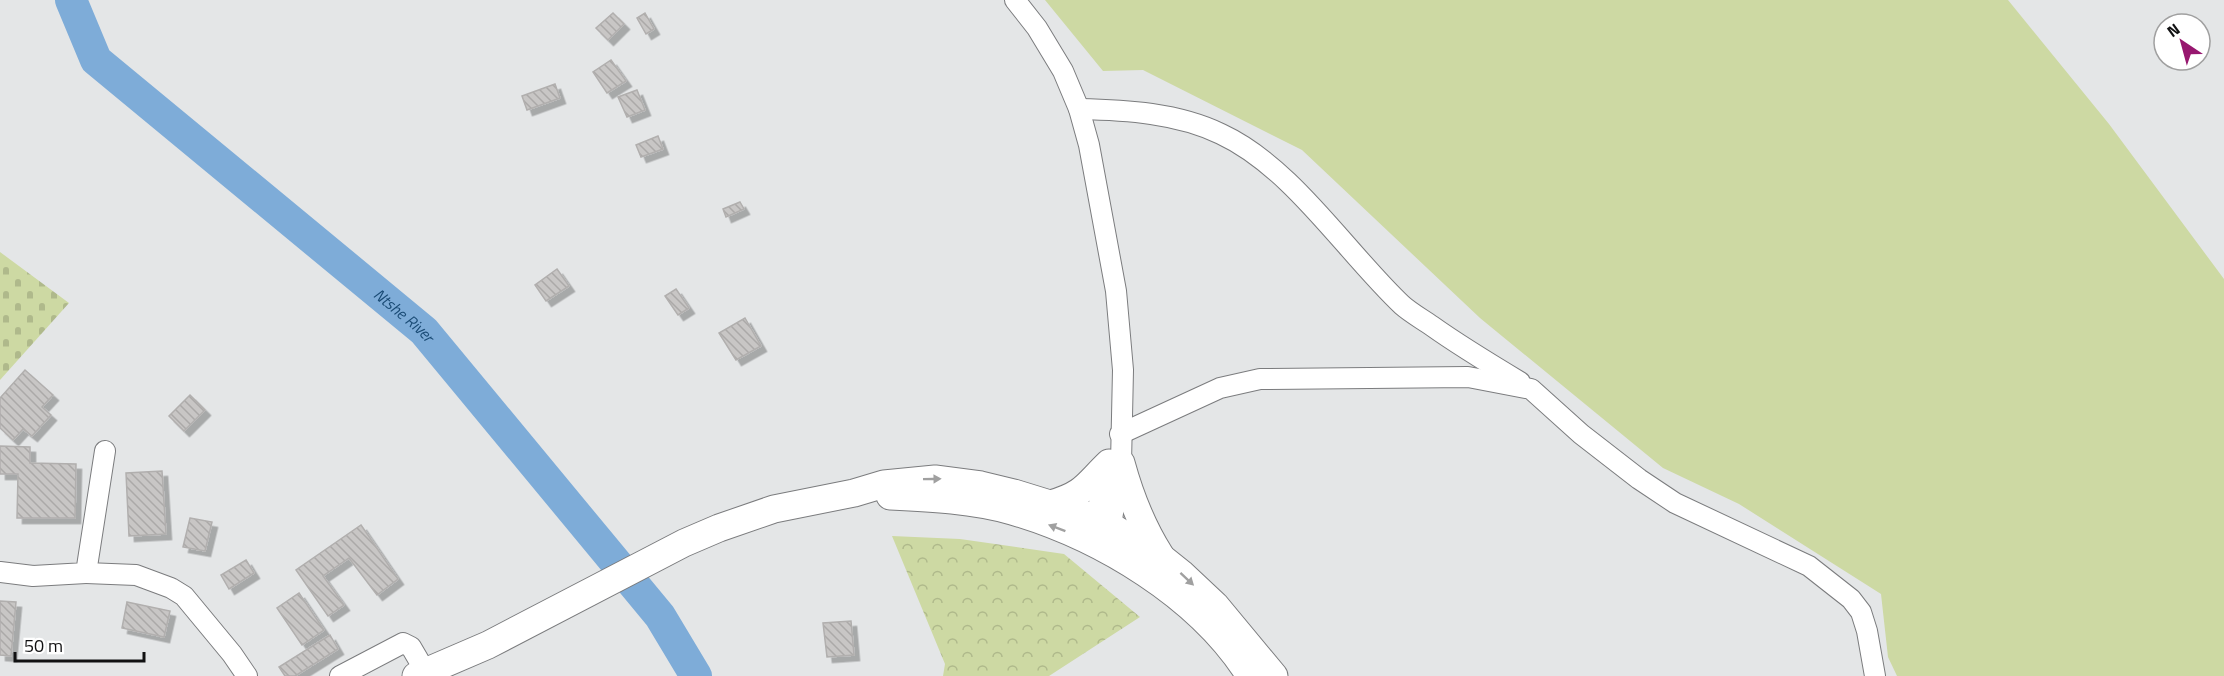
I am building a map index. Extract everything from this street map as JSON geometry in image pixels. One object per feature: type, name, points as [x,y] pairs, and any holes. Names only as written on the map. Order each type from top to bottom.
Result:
[{"type":"street","points":[[1015,0],[1037,28],[1058,62],[1079,109],[1089,145],[1116,291],[1123,370],[1118,450],[1100,534]]},
{"type":"street","points":[[1079,109],[1119,110],[1182,120],[1221,133],[1254,153],[1291,185],[1373,276],[1405,307],[1451,340],[1531,389],[1581,434],[1666,497],[1809,566],[1851,599],[1861,612],[1864,621],[1875,676]]},
{"type":"street","points":[[1051,504],[1071,499],[1088,487],[1118,450],[1164,412],[1220,388],[1260,380],[1468,377],[1531,389]]},
{"type":"street","points":[[1118,450],[1137,514],[1162,558],[1215,605],[1274,676]]},
{"type":"street","points":[[86,573],[105,451]]},
{"type":"street","points":[[340,676],[403,643],[411,647],[421,674],[488,645],[684,543],[774,509],[854,493],[884,484],[909,480],[949,479],[992,487],[1051,504],[1100,534],[1190,607],[1228,646],[1250,676]]},
{"type":"street","points":[[854,493],[975,503],[1100,534],[1162,558]]},
{"type":"street","points":[[0,572],[33,576],[86,573],[136,575],[171,588],[184,596],[232,654],[247,676]]},
{"type":"green space","points":[[1045,0],[2008,0],[2109,124],[2224,279],[2224,676],[1897,676],[1888,657],[1881,594],[1739,504],[1663,468],[1480,318],[1302,150],[1143,70],[1103,71]]},
{"type":"green space","points":[[0,252],[69,303],[0,380]]},
{"type":"green space","points":[[892,536],[960,539],[1064,554],[1140,617],[1049,676],[943,676],[945,664]]},
{"type":"building","points":[[613,13],[624,24],[608,40],[596,28]]},
{"type":"building","points":[[645,13],[654,29],[646,34],[637,18]]},
{"type":"building","points":[[611,60],[626,81],[607,93],[593,72]]},
{"type":"building","points":[[555,84],[560,98],[527,110],[522,96]]},
{"type":"building","points":[[637,90],[645,110],[627,117],[618,97]]},
{"type":"building","points":[[658,136],[663,149],[641,157],[636,145]]},
{"type":"building","points":[[740,202],[744,209],[726,217],[723,209]]},
{"type":"building","points":[[557,269],[569,286],[546,301],[535,285]]},
{"type":"building","points":[[676,289],[689,308],[678,315],[665,296]]},
{"type":"building","points":[[745,318],[761,346],[736,360],[719,333]]},
{"type":"building","points":[[25,370],[53,395],[42,407],[51,415],[32,436],[23,429],[13,440],[0,428],[0,398]]},
{"type":"building","points":[[190,395],[205,410],[184,431],[169,416]]},
{"type":"building","points":[[0,446],[30,447],[30,463],[76,464],[75,518],[17,518],[18,474],[0,474]]},
{"type":"building","points":[[162,471],[166,534],[129,536],[126,473]]},
{"type":"building","points":[[190,518],[212,522],[205,551],[183,547]]},
{"type":"building","points":[[361,525],[398,579],[377,595],[349,558],[323,576],[344,605],[328,616],[296,570]]},
{"type":"building","points":[[246,560],[254,573],[229,589],[221,575]]},
{"type":"building","points":[[299,593],[324,630],[302,645],[277,608]]},
{"type":"building","points":[[0,601],[16,602],[11,656],[0,655]]},
{"type":"building","points":[[127,602],[170,611],[164,637],[122,628]]},
{"type":"building","points":[[851,621],[854,655],[827,657],[823,623]]},
{"type":"building","points":[[330,635],[338,649],[295,676],[285,676],[279,667]]},
{"type":"waterway","name":"Ntshe River","points":[[71,0],[96,60],[424,331],[660,616],[696,676]]}]
